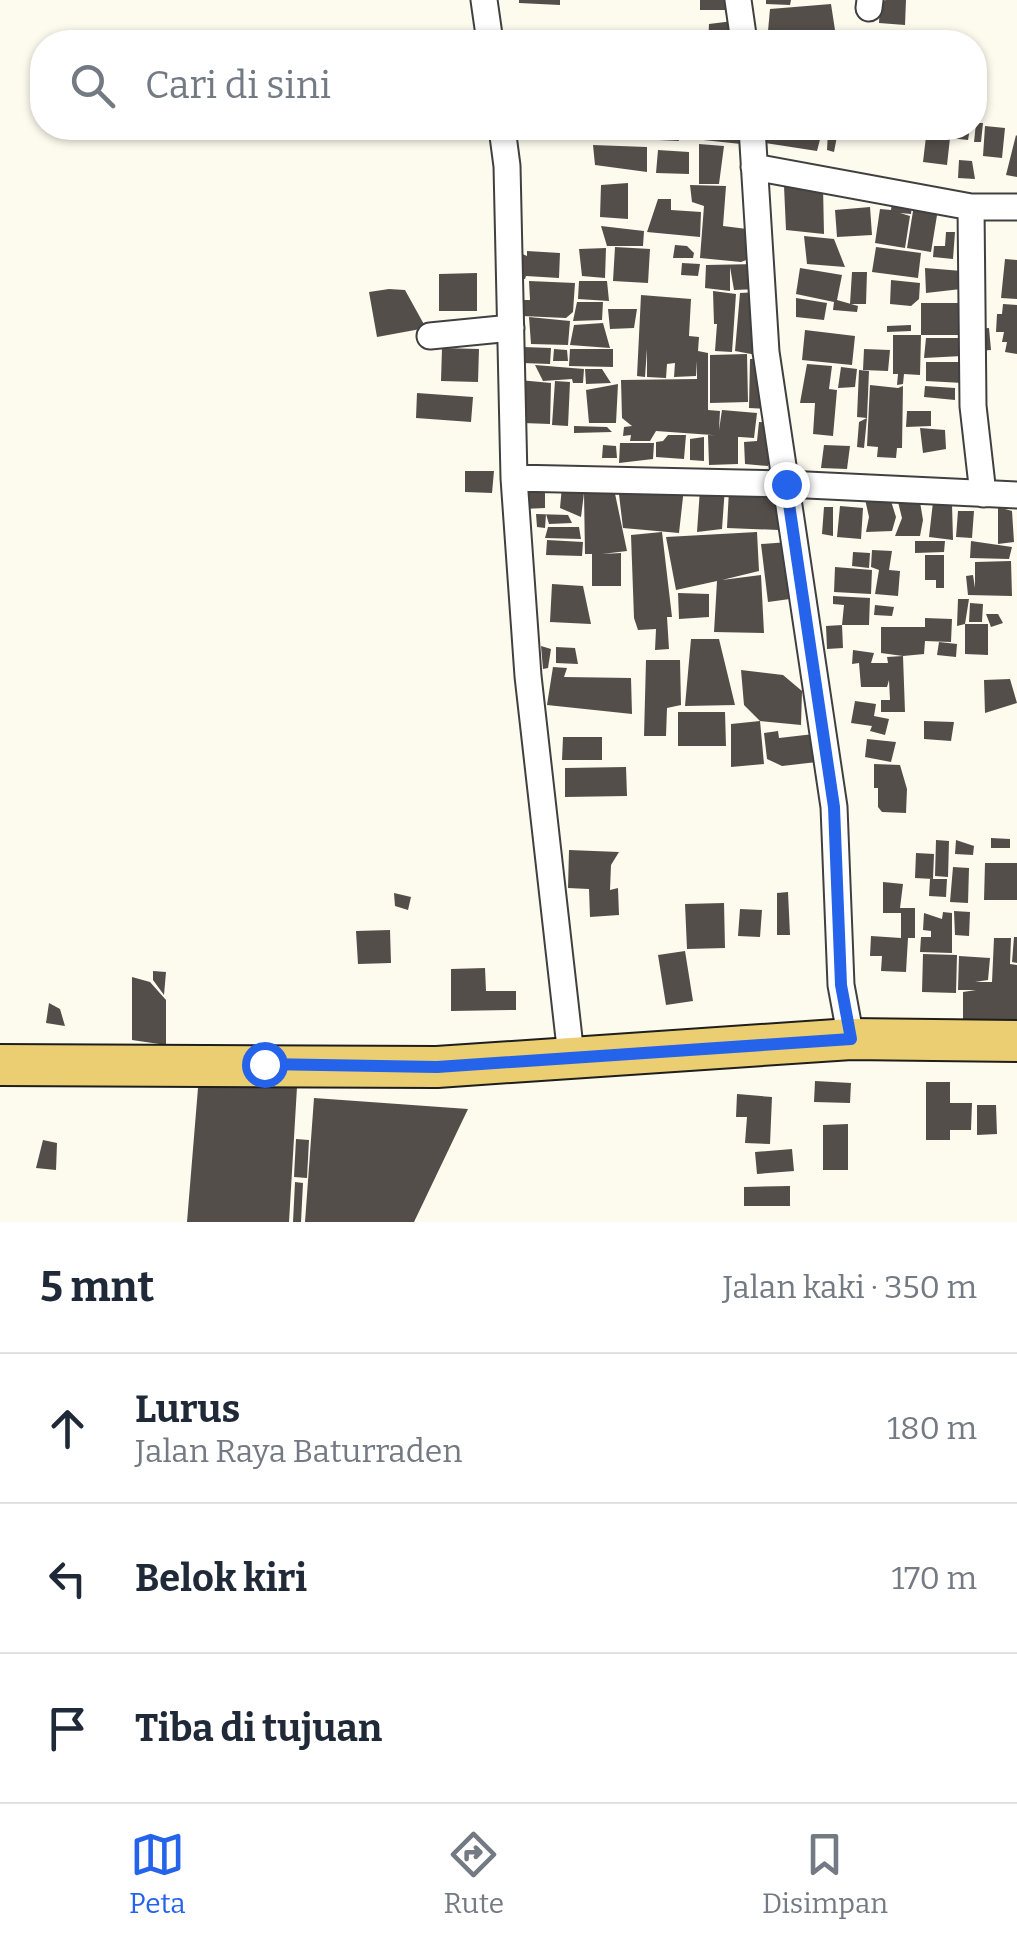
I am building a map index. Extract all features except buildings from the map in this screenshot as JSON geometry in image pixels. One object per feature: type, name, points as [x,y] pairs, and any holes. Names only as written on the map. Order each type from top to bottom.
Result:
[{"type":"main road","points":[[0,1065],[437,1067],[851,1039],[1017,1040]]},
{"type":"street","points":[[484,0],[488,30]]},
{"type":"street","points":[[738,0],[742,30]]},
{"type":"street","points":[[504,140],[508,166],[514,478],[528,676],[572,1056]]},
{"type":"street","points":[[753,140],[766,352],[834,807],[841,985],[851,1039]]},
{"type":"street","points":[[754,167],[971,207],[1017,207]]},
{"type":"street","points":[[971,207],[974,406],[983,494]]},
{"type":"street","points":[[430,336],[511,328]]},
{"type":"street","points":[[514,478],[1017,494]]},
{"type":"route","points":[[264,1064],[437,1067],[851,1039],[841,985],[834,807],[786,484]]}]
